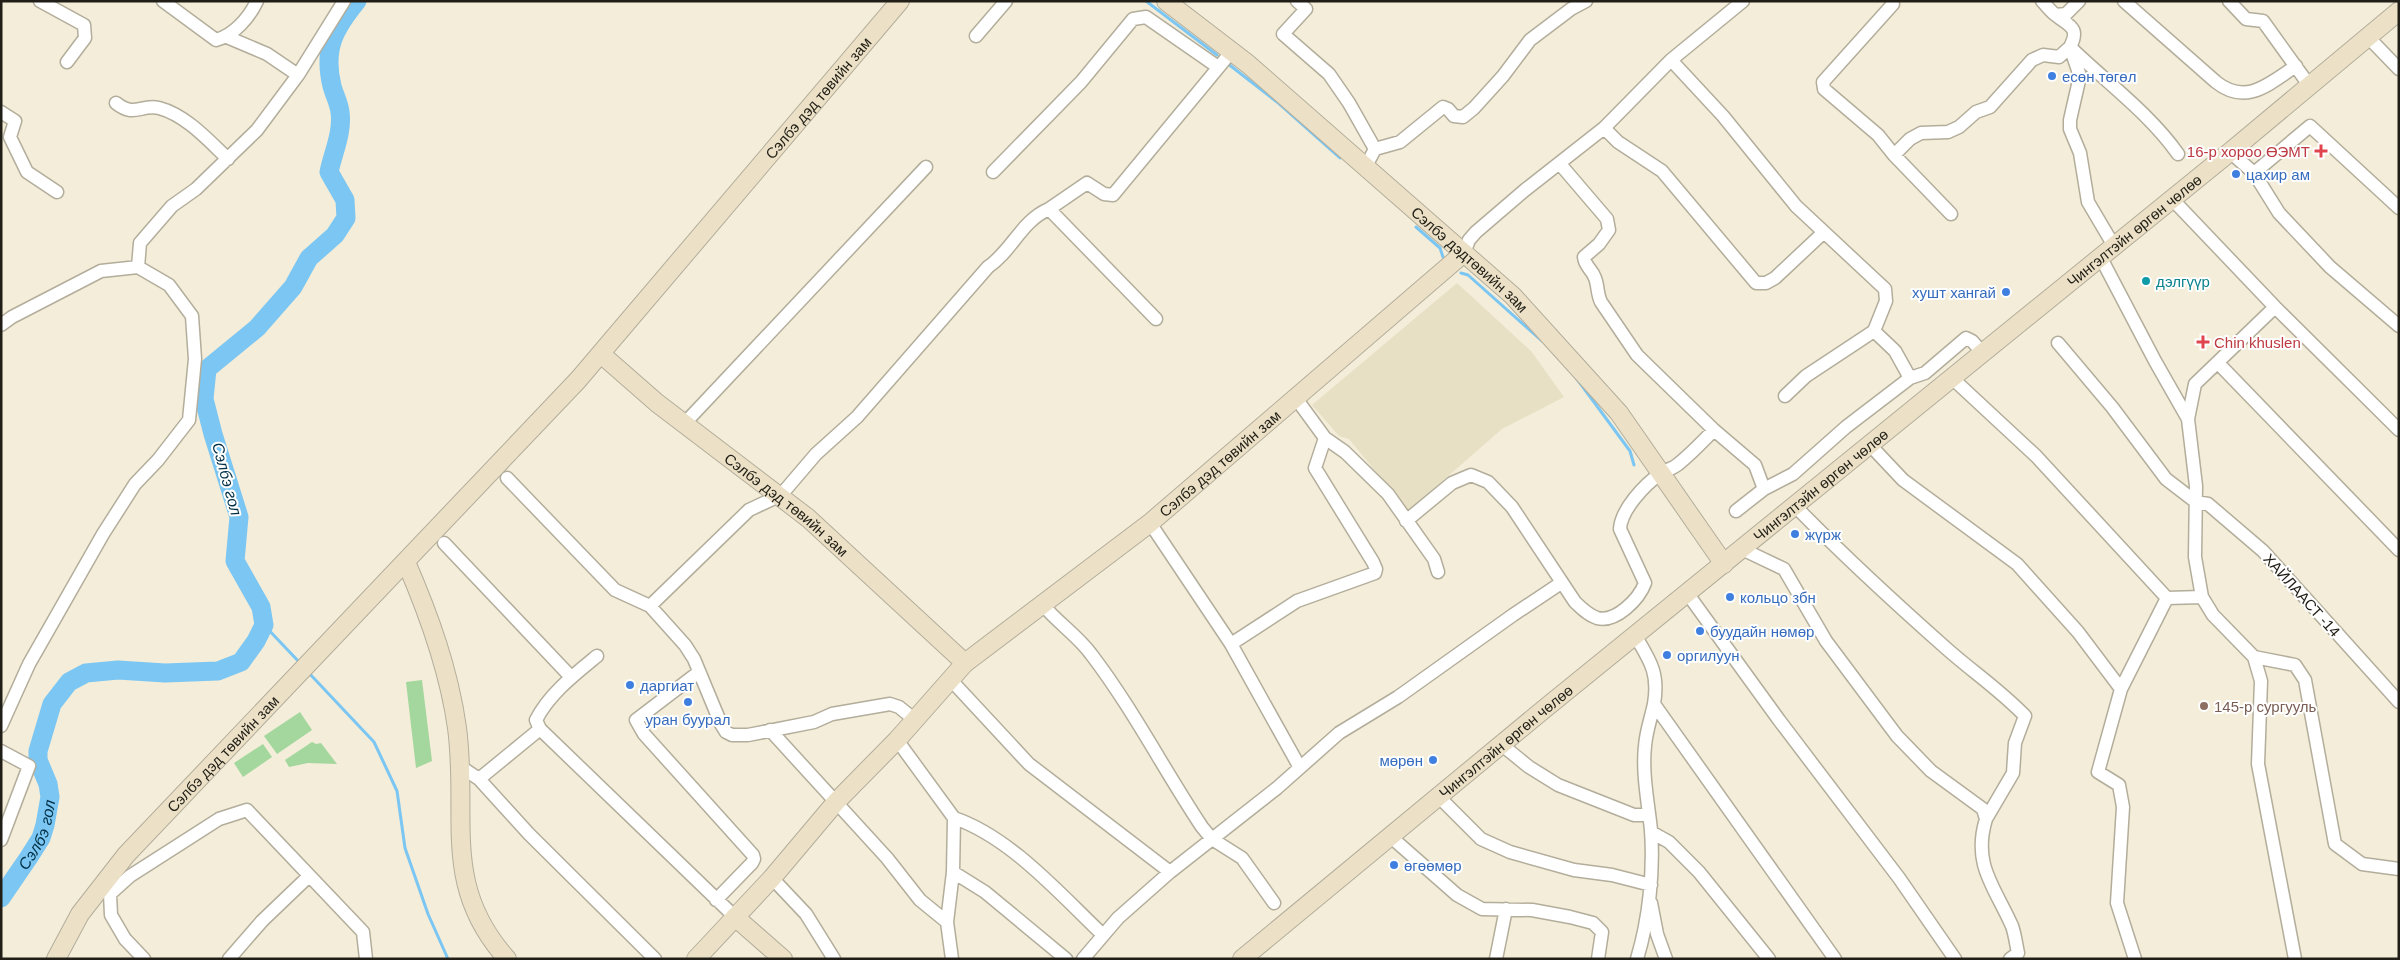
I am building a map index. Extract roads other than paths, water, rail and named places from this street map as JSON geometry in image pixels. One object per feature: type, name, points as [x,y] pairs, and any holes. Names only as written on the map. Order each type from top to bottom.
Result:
[{"type":"street","points":[[40,1],[84,25],[85,38],[67,62]]},
{"type":"street","points":[[164,1],[216,40],[227,37],[251,14],[257,1]]},
{"type":"street","points":[[138,267],[140,244],[172,206],[196,189],[257,130],[298,75],[344,1]]},
{"type":"street","name":"Сэлбэ дэд төвийн зам","points":[[56,959],[80,914],[112,871],[406,562],[600,354],[900,1]]},
{"type":"street","points":[[976,36],[1006,1]]},
{"type":"street","name":"Сэлбэ дэдтөвийн зам","points":[[1166,1],[1232,51],[1513,296],[1619,413],[1724,564]]},
{"type":"street","points":[[1297,1],[1306,9],[1283,34],[1329,74],[1349,103],[1375,149]]},
{"type":"street","points":[[1366,166],[1375,149],[1400,142],[1443,107],[1448,109],[1454,116],[1463,117],[1474,108],[1503,76],[1530,40],[1571,9],[1586,1]]},
{"type":"street","points":[[1464,253],[1469,240],[1476,232],[1604,128],[1671,60],[1744,1]]},
{"type":"street","points":[[1894,155],[1910,139],[1921,133],[1948,132],[1959,127],[1976,112],[1990,107],[2032,60],[2043,55],[2059,57],[2070,47],[2074,40],[2074,32],[2069,23],[2056,15],[2042,1]]},
{"type":"street","points":[[2056,15],[2066,14],[2079,1]]},
{"type":"street","points":[[2124,1],[2216,82],[2230,92],[2246,93],[2257,91],[2296,66]]},
{"type":"street","points":[[2229,1],[2246,19],[2263,21],[2309,85]]},
{"type":"street","points":[[1893,4],[1823,82],[1824,89],[1878,135],[1894,155],[1951,214]]},
{"type":"street","name":"Чингэлтэйн өргөн чөлөө","points":[[1242,959],[1982,352],[2108,252],[2399,11]]},
{"type":"street","points":[[992,172],[1081,82],[1133,19],[1146,17],[1218,67]]},
{"type":"street","points":[[2368,36],[2399,69]]},
{"type":"street","points":[[227,37],[267,54],[298,75]]},
{"type":"street","points":[[2070,47],[2114,87],[2170,143],[2178,154]]},
{"type":"street","points":[[2070,47],[2080,76],[2070,120],[2070,129],[2080,153],[2088,202],[2155,362],[2188,419]]},
{"type":"street","points":[[650,606],[749,510],[781,495],[816,454],[857,417],[988,268],[1007,249],[1022,227],[1037,214],[1049,209],[1087,183],[1104,194],[1113,195],[1232,51]]},
{"type":"street","points":[[1671,60],[1723,116],[1796,206],[1885,289],[1886,301],[1874,331],[1806,376],[1785,396]]},
{"type":"street","points":[[116,103],[123,108],[136,111],[144,108],[160,108],[201,133],[228,159]]},
{"type":"street","points":[[1,112],[15,121],[10,137],[27,172],[57,192]]},
{"type":"street","points":[[2254,173],[2310,126],[2399,208]]},
{"type":"street","points":[[1604,128],[1618,142],[1662,171],[1756,283],[1766,283],[1775,278],[1824,232]]},
{"type":"street","points":[[2230,152],[2254,173],[2279,213],[2330,267],[2399,326]]},
{"type":"street","points":[[1560,164],[1607,219],[1610,230],[1600,244],[1584,257],[1585,264],[1596,278],[1597,293],[1601,302],[1637,356],[1714,430],[1755,465],[1764,489]]},
{"type":"street","points":[[684,424],[926,167]]},
{"type":"street","points":[[2172,199],[2275,307],[2399,430]]},
{"type":"street","points":[[1049,209],[1156,318]]},
{"type":"street","name":"Сэлбэ дэд төвийн зам","points":[[696,959],[772,878],[836,802],[897,740],[965,663],[1150,522],[1464,253]]},
{"type":"street","points":[[1,325],[12,317],[101,272],[138,267],[169,285],[192,316],[195,359],[190,417],[158,460],[135,484],[103,534],[29,664],[1,726]]},
{"type":"street","points":[[2275,307],[2218,364],[2195,384],[2188,419],[2196,486],[2195,557],[2202,597],[2214,614],[2254,657],[2261,681],[2258,764],[2295,959]]},
{"type":"street","points":[[1874,331],[1895,351],[1910,378]]},
{"type":"street","points":[[1736,511],[1764,489],[1793,474],[1846,427],[1910,378],[1924,373],[1966,338],[1972,340],[1982,352]]},
{"type":"street","name":"ХАЙЛААСТ -14","points":[[2058,343],[2112,407],[2166,479],[2196,502],[2208,504],[2263,551],[2399,702]]},
{"type":"street","name":"Сэлбэ дэд төвийн зам","points":[[600,354],[684,424],[781,495],[965,663]]},
{"type":"street","points":[[2218,364],[2399,550]]},
{"type":"street","points":[[1952,378],[2036,456],[2167,598],[2202,597]]},
{"type":"street","points":[[1295,398],[1326,438],[1345,452],[1378,483],[1397,506],[1434,559],[1438,572]]},
{"type":"street","points":[[1406,521],[1452,483],[1471,475],[1488,482],[1512,507],[1562,583],[1585,612],[1595,618],[1604,619],[1616,615],[1642,592],[1645,583],[1623,538],[1621,522],[1644,488],[1660,473],[1676,466],[1714,430]]},
{"type":"street","points":[[1231,644],[1297,601],[1375,573],[1374,562],[1315,468],[1326,438]]},
{"type":"street","points":[[1870,445],[1903,480],[2017,564],[2078,632],[2121,689]]},
{"type":"street","points":[[507,478],[615,590],[650,606],[685,645],[700,672],[726,732],[732,735],[748,735],[814,722],[832,714],[890,704],[900,707],[915,720]]},
{"type":"street","points":[[1794,506],[1846,559],[2025,716],[2015,743],[2013,773],[1986,819],[1981,836],[1983,858],[1990,886],[2012,928],[2018,953],[2010,959]]},
{"type":"street","points":[[1150,522],[1231,644],[1299,766]]},
{"type":"street","points":[[444,543],[571,677]]},
{"type":"street","points":[[1742,549],[1784,569],[1826,641],[1897,736],[1931,771],[1983,809],[1986,819]]},
{"type":"street","points":[[406,562],[424,604],[444,663],[455,713],[461,767],[461,852],[466,887],[480,923],[507,959]]},
{"type":"street","points":[[1083,959],[1102,934],[1170,872],[1277,788],[1299,766],[1338,733],[1398,697],[1513,615],[1562,583]]},
{"type":"street","points":[[1687,593],[1779,720],[1899,878],[1955,959]]},
{"type":"street","points":[[2135,959],[2117,903],[2123,807],[2119,785],[2098,772],[2121,689],[2167,598]]},
{"type":"street","points":[[1043,605],[1058,623],[1089,651],[1114,685],[1175,785],[1212,839],[1242,858],[1274,903]]},
{"type":"street","points":[[1636,637],[1653,666],[1657,689],[1645,745],[1644,765],[1651,832],[1650,889],[1643,938],[1637,959]]},
{"type":"street","points":[[597,656],[571,677],[541,710],[536,720],[540,729],[716,900],[783,959]]},
{"type":"street","points":[[2254,657],[2295,665],[2305,680],[2335,844],[2362,864],[2399,869]]},
{"type":"street","points":[[700,672],[636,720],[644,734],[753,855],[752,863],[716,900]]},
{"type":"street","points":[[950,679],[1030,764],[1170,872]]},
{"type":"street","points":[[1654,704],[1835,959]]},
{"type":"street","points":[[479,779],[540,729]]},
{"type":"street","points":[[770,730],[887,858],[920,900],[948,922]]},
{"type":"street","points":[[897,740],[954,818],[981,828],[1009,848],[1102,934]]},
{"type":"street","points":[[1502,745],[1529,767],[1558,785],[1634,815],[1649,815]]},
{"type":"street","points":[[1,752],[29,766],[1,840]]},
{"type":"street","points":[[461,767],[479,779],[529,834],[655,959]]},
{"type":"street","points":[[1439,797],[1481,839],[1510,852],[1574,870],[1612,875],[1650,889]]},
{"type":"street","points":[[144,959],[125,939],[111,915],[110,894],[130,876],[219,818],[247,810],[363,932],[366,959]]},
{"type":"street","points":[[952,959],[948,922],[953,872],[954,818]]},
{"type":"street","points":[[1651,832],[1669,842],[1699,872],[1769,959]]},
{"type":"street","points":[[1391,837],[1457,895],[1482,909],[1532,910],[1593,924],[1602,932],[1598,959]]},
{"type":"street","points":[[953,872],[985,892],[1066,959]]},
{"type":"street","points":[[229,959],[262,921],[309,876]]},
{"type":"street","points":[[772,878],[806,914],[834,959]]},
{"type":"street","points":[[1650,889],[1657,934],[1666,959]]},
{"type":"street","points":[[1496,959],[1506,909]]},
{"type":"waterway","name":"Сэлбэ гол","points":[[1,898],[41,838],[50,797],[48,784],[38,760],[38,751],[52,704],[69,682],[86,673],[118,670],[165,673],[218,671],[241,662],[256,641],[264,625],[261,607],[235,561],[239,517],[204,399],[207,369],[257,328],[293,287],[309,258],[335,235],[346,218],[345,200],[329,172],[341,120],[339,105],[332,86],[329,61],[332,40],[342,21],[357,1]]},
{"type":"waterway","points":[[1146,1],[1217,55]]},
{"type":"waterway","points":[[1227,63],[1277,102],[1340,158]]},
{"type":"waterway","points":[[1416,227],[1440,248],[1443,257]]},
{"type":"waterway","points":[[1461,273],[1468,275],[1542,341]]},
{"type":"waterway","points":[[1577,379],[1630,451],[1634,465]]},
{"type":"waterway","points":[[264,625],[301,664]]},
{"type":"waterway","points":[[308,672],[374,742],[397,791],[405,848],[428,914],[448,959]]},
{"type":"place","name":"есөн төгөл","points":[[2052,76]]},
{"type":"place","name":"16-р хороо ӨЭМТ","points":[[2321,151]]},
{"type":"place","name":"цахир ам","points":[[2236,174]]},
{"type":"place","name":"дэлгүүр","points":[[2146,281]]},
{"type":"place","name":"хушт хангай","points":[[2006,292]]},
{"type":"place","name":"Chin khuslen","points":[[2203,342]]},
{"type":"place","name":"жүрж","points":[[1795,534]]},
{"type":"place","name":"кольцо збн","points":[[1730,597]]},
{"type":"place","name":"буудайн нөмөр","points":[[1700,631]]},
{"type":"place","name":"оргилуун","points":[[1667,655]]},
{"type":"place","name":"даргиат","points":[[630,685]]},
{"type":"place","name":"уран буурал","points":[[688,702]]},
{"type":"place","name":"145-р сургууль","points":[[2204,706]]},
{"type":"place","name":"мөрөн","points":[[1433,760]]},
{"type":"place","name":"өгөөмөр","points":[[1394,865]]}]
